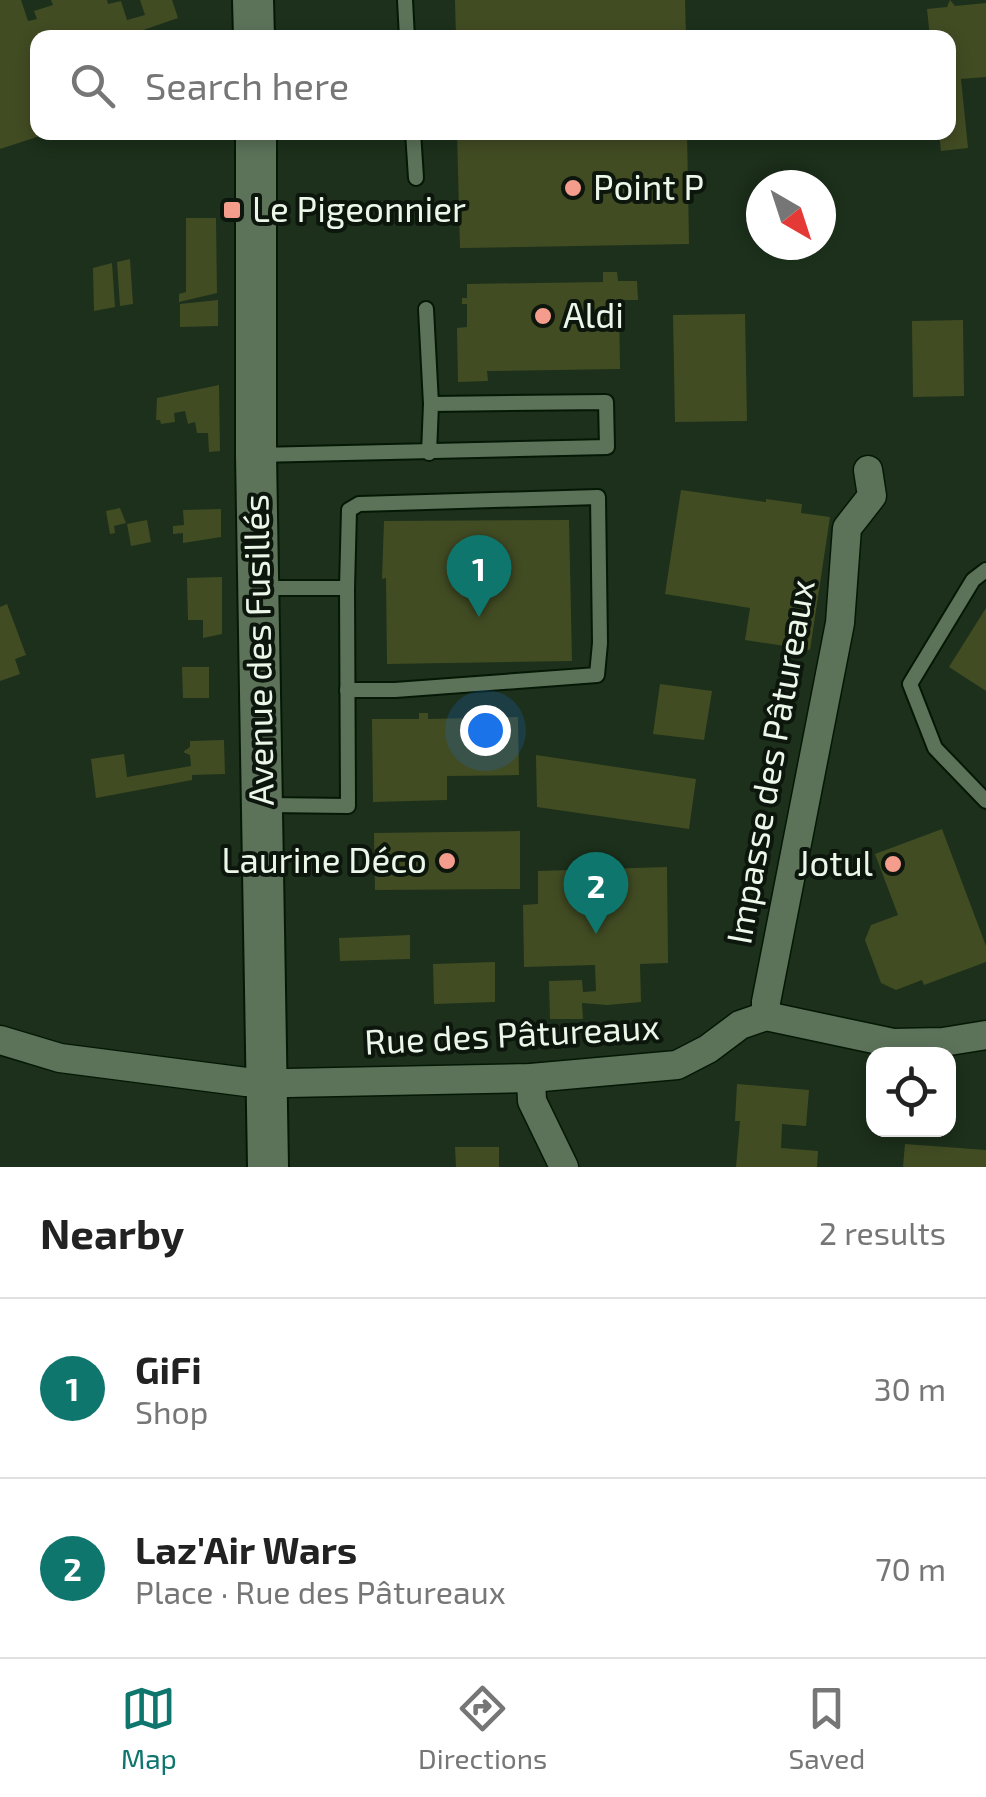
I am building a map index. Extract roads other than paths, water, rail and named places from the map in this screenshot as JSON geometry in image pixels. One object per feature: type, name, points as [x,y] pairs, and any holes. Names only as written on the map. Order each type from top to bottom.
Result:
[{"type":"main road","name":"Avenue des Fusillés","points":[[256,140],[256,455],[268,1167]]},
{"type":"street","name":"Impasse des Pâtureaux","points":[[766,1016],[840,623],[847,528],[872,496],[868,470]]},
{"type":"street","points":[[766,1016],[893,1043],[943,1042],[986,1035]]},
{"type":"street","name":"Rue des Pâtureaux","points":[[0,1040],[60,1058],[266,1082],[531,1078],[677,1065],[708,1049],[740,1024],[766,1016]]},
{"type":"street","points":[[531,1078],[532,1101],[564,1167]]},
{"type":"lane","points":[[405,0],[407,30]]},
{"type":"lane","points":[[414,140],[416,178]]},
{"type":"lane","points":[[426,309],[429,453]]},
{"type":"lane","points":[[256,455],[607,447],[606,402],[430,404]]},
{"type":"lane","points":[[262,805],[348,806],[347,588],[350,510],[358,504],[598,497],[597,675],[348,690]]},
{"type":"lane","points":[[986,570],[973,580],[910,684],[934,748],[986,801]]},
{"type":"lane","points":[[258,588],[347,588]]},
{"type":"place","name":"Point P","points":[[573,188]]},
{"type":"place","name":"Le Pigeonnier","points":[[232,210]]},
{"type":"place","name":"Aldi","points":[[543,316]]},
{"type":"place","name":"GiFi","points":[[479,617]]},
{"type":"place","name":"Laurine Déco","points":[[447,861]]},
{"type":"place","name":"Jotul","points":[[893,864]]},
{"type":"place","name":"Laz'Air Wars","points":[[596,934]]}]
